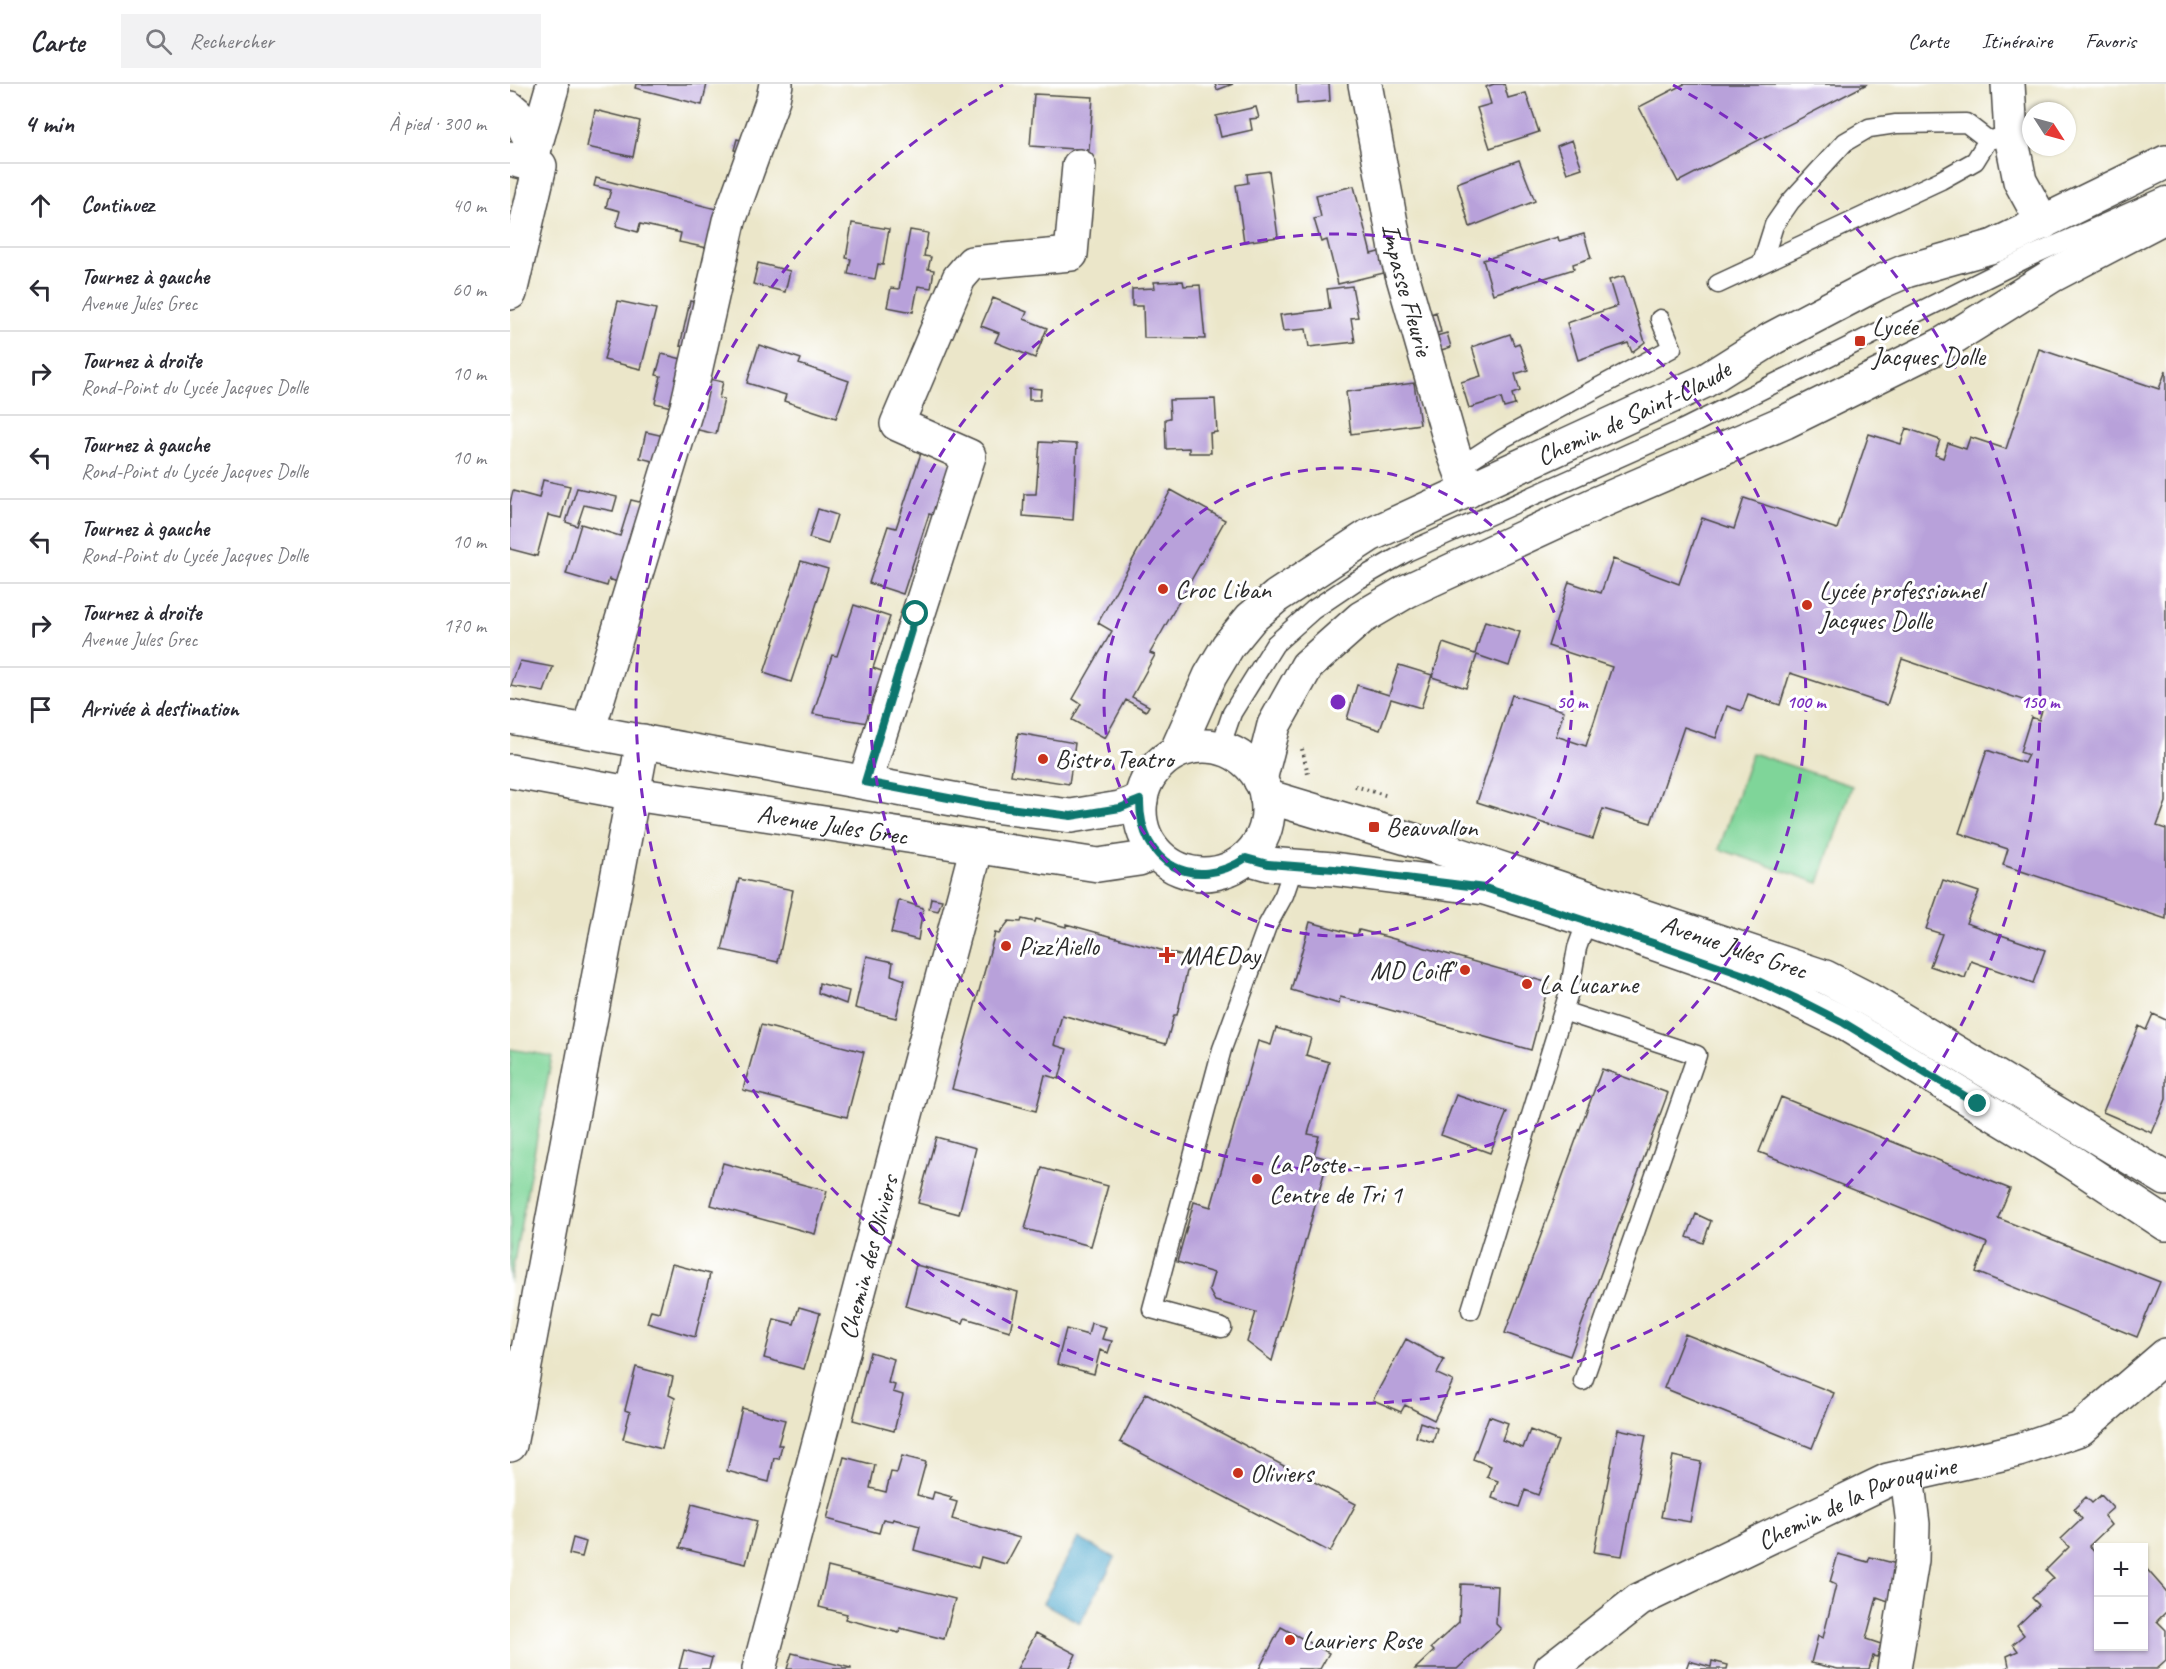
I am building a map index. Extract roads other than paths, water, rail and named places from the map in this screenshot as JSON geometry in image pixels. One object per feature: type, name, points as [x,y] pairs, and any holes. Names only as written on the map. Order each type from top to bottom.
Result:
[{"type":"street","points":[[588,731],[687,407],[729,221],[773,99],[776,84]]},
{"type":"street","name":"Impasse Fleurie","points":[[1365,84],[1398,260],[1464,479]]},
{"type":"street","points":[[2008,84],[2000,138],[2043,223]]},
{"type":"street","points":[[523,162],[552,88]]},
{"type":"street","points":[[510,108],[517,114],[523,162],[512,276]]},
{"type":"street","name":"Chemin de Saint-Claude","points":[[1176,752],[1210,676],[1228,646],[1251,618],[1278,596],[1370,535],[1464,479],[1703,382],[1773,338],[1878,284],[1906,271],[1994,246],[2166,163]]},
{"type":"street","points":[[865,782],[969,456],[897,424],[959,278],[972,262],[1071,254],[1079,166]]},
{"type":"street","points":[[1263,788],[1250,766],[1236,755],[1220,748],[1198,746],[1176,752],[1159,764],[1147,781],[1140,800],[1140,819],[1145,836],[1155,852],[1179,869],[1196,874],[1214,873],[1232,868],[1246,858],[1260,840],[1267,819],[1263,788],[1274,725],[1306,666],[1361,618],[1407,591],[1593,505],[1785,422],[1941,345],[2052,275],[2166,216]]},
{"type":"street","name":"Avenue Jules Grec","points":[[510,717],[985,805],[1071,816],[1104,811],[1140,800]]},
{"type":"street","points":[[510,1445],[613,890],[643,741]]},
{"type":"street","name":"Avenue Jules Grec","points":[[510,771],[634,794],[1098,865],[1139,859],[1155,852]]},
{"type":"street","name":"Avenue Jules Grec","points":[[1263,788],[1825,977],[1866,998],[2166,1179]]},
{"type":"street","name":"Chemin des Oliviers","points":[[759,1669],[977,846]]},
{"type":"street","name":"Avenue Jules Grec","points":[[1246,858],[1268,864],[1485,888],[1587,920],[1747,976],[1844,1023],[2072,1161],[2166,1224]]},
{"type":"street","name":"Chemin de la Parouquine","points":[[1551,1669],[1639,1600],[1888,1480],[2019,1450],[2080,1429],[2166,1355]]},
{"type":"street","points":[[1894,1669],[1912,1560],[1913,1524],[1907,1476]]},
{"type":"lane","points":[[1718,284],[1941,180],[1975,161],[2000,138],[1966,123],[1896,124],[1869,128],[1845,142],[1790,202],[1774,225],[1762,263]]},
{"type":"lane","name":"Chemin de Saint-Claude","points":[[2031,256],[2166,163]]},
{"type":"lane","name":"Chemin de Saint-Claude","points":[[1220,748],[1232,713],[1275,644],[1313,610],[1356,581],[1407,552],[1683,429],[2031,256],[2166,196]]},
{"type":"lane","points":[[1464,479],[1502,439],[1672,348],[1660,319]]},
{"type":"lane","points":[[1222,1328],[1152,1308],[1222,1049],[1267,926],[1284,895],[1294,866]]},
{"type":"lane","points":[[1471,1310],[1563,1011],[1577,948],[1587,920]]},
{"type":"lane","points":[[1563,1011],[1697,1055],[1583,1382]]},
{"type":"water","points":[[1078,1538],[1115,1558],[1080,1623],[1043,1603]]},
{"type":"place","name":"Lycée Jacques Dolle","points":[[1860,341]]},
{"type":"place","name":"Croc Liban","points":[[1163,589]]},
{"type":"place","name":"Lycée professionnel Jacques Dolle","points":[[1807,605]]},
{"type":"place","name":"Bistro Teatro","points":[[1043,759]]},
{"type":"place","name":"Beauvallon","points":[[1374,827]]},
{"type":"place","name":"Pizz'Aiello","points":[[1006,946]]},
{"type":"place","name":"MAEDay","points":[[1167,955]]},
{"type":"place","name":"MD Coiff'","points":[[1465,970]]},
{"type":"place","name":"La Lucarne","points":[[1527,984]]},
{"type":"place","name":"La Poste - Centre de Tri 1","points":[[1257,1179]]},
{"type":"place","name":"Oliviers","points":[[1238,1473]]},
{"type":"place","name":"Lauriers Rose","points":[[1290,1640]]}]
